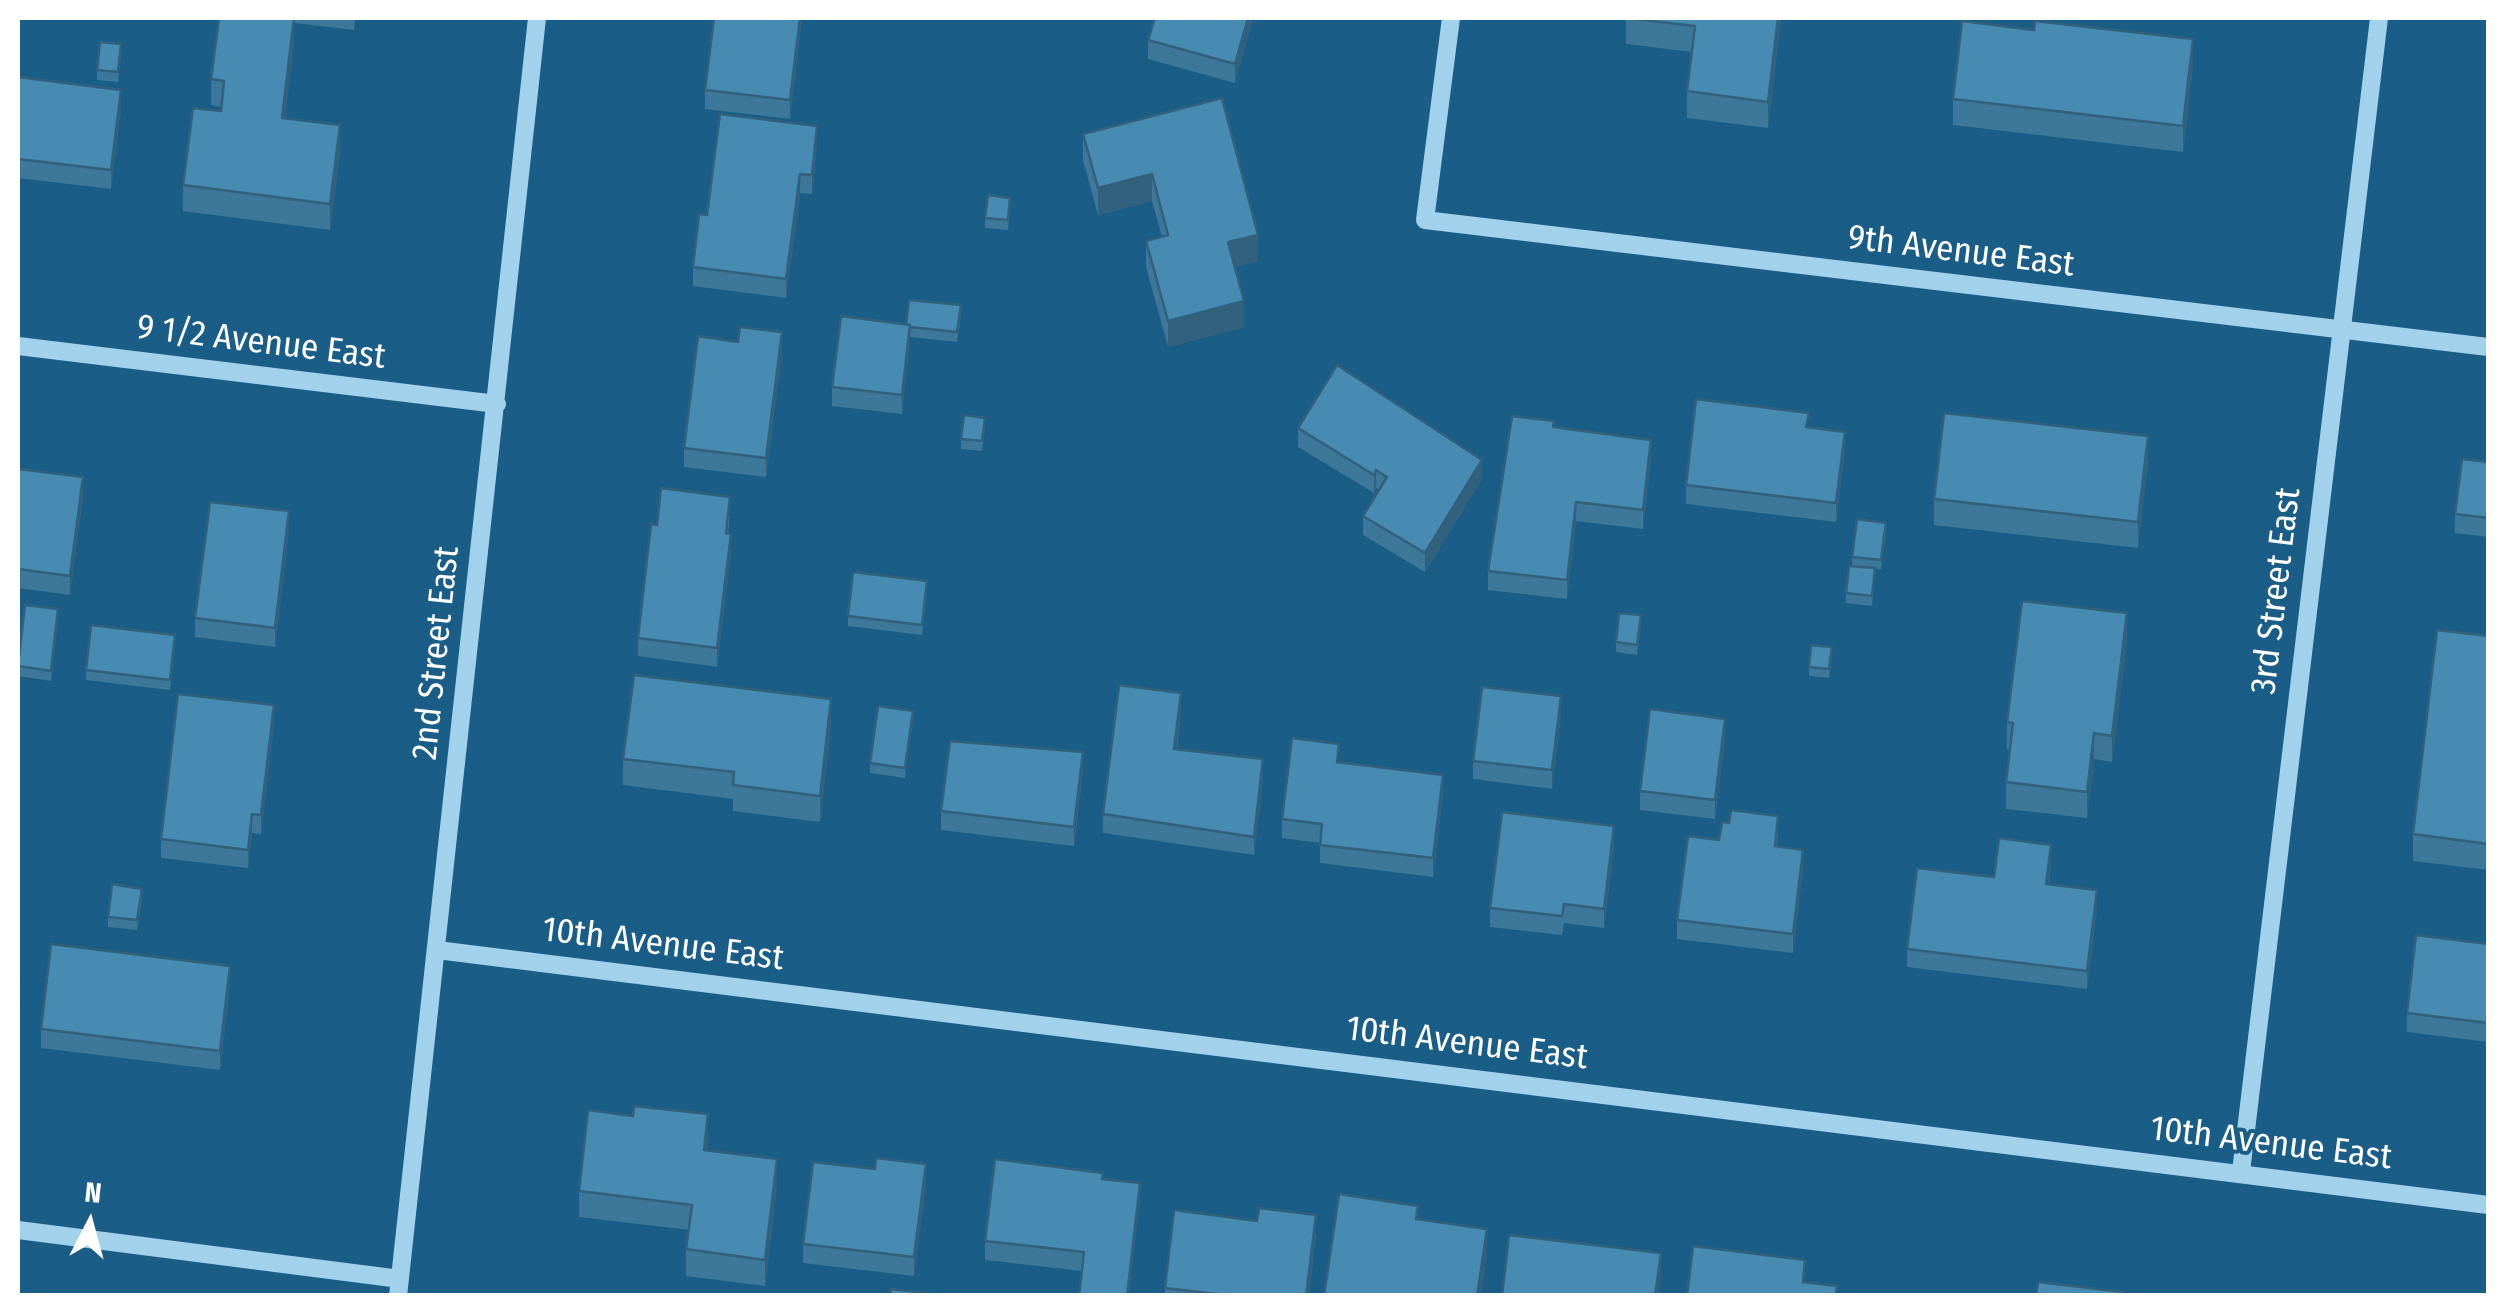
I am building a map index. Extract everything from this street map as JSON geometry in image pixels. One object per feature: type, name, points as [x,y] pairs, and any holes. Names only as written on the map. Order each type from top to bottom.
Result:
[{"type":"street","name":"2nd Street East","points":[[399,1287],[537,18]]},
{"type":"street","name":"9th Avenue East","points":[[1451,18],[1425,220],[2488,348]]},
{"type":"street","name":"3rd Street East","points":[[2241,1172],[2378,18]]},
{"type":"street","name":"9 1/2 Avenue East","points":[[18,346],[497,404]]},
{"type":"street","name":"10th Avenue East","points":[[437,950],[2488,1205]]},
{"type":"street","points":[[18,1230],[399,1287]]},
{"type":"building","points":[[219,18],[294,18],[282,118],[340,125],[330,204],[183,185],[193,108],[221,111],[224,81],[211,79]]},
{"type":"building","points":[[714,18],[800,18],[790,100],[705,90]]},
{"type":"building","points":[[1155,18],[1248,18],[1235,64],[1148,40]]},
{"type":"building","points":[[1626,18],[1778,18],[1768,102],[1687,91],[1695,26]]},
{"type":"building","points":[[1962,21],[2034,30],[2035,21],[2193,39],[2183,126],[1953,99]]},
{"type":"building","points":[[100,42],[121,44],[118,72],[97,70]]},
{"type":"building","points":[[18,77],[121,90],[111,170],[18,159]]},
{"type":"building","points":[[1222,98],[1258,235],[1228,242],[1244,301],[1168,321],[1146,241],[1168,235],[1152,174],[1098,188],[1083,134]]},
{"type":"building","points":[[720,114],[817,126],[812,175],[800,174],[786,279],[693,267],[699,214],[707,215]]},
{"type":"building","points":[[988,195],[1010,198],[1008,220],[985,218]]},
{"type":"building","points":[[909,300],[961,305],[957,332],[910,327],[906,324]]},
{"type":"building","points":[[841,316],[910,325],[902,395],[832,387]]},
{"type":"building","points":[[740,327],[782,332],[766,458],[684,448],[698,336],[738,342]]},
{"type":"building","points":[[1337,365],[1482,460],[1425,553],[1363,516],[1387,477],[1376,470],[1374,475],[1298,428]]},
{"type":"building","points":[[1696,399],[1809,413],[1806,427],[1845,432],[1836,503],[1686,485]]},
{"type":"building","points":[[1944,413],[2148,436],[2138,522],[1934,499]]},
{"type":"building","points":[[964,415],[985,418],[982,441],[961,439]]},
{"type":"building","points":[[1512,416],[1554,421],[1553,427],[1651,440],[1643,510],[1576,502],[1567,580],[1488,571]]},
{"type":"building","points":[[2462,459],[2488,462],[2488,518],[2455,514]]},
{"type":"building","points":[[18,469],[83,477],[70,576],[18,569]]},
{"type":"building","points":[[661,488],[730,497],[726,533],[731,534],[717,648],[638,638],[651,524],[657,525]]},
{"type":"building","points":[[210,502],[289,511],[275,628],[195,618]]},
{"type":"building","points":[[1857,519],[1886,523],[1881,560],[1852,557]]},
{"type":"building","points":[[1849,566],[1875,568],[1872,596],[1846,593]]},
{"type":"building","points":[[853,572],[927,581],[922,625],[848,616]]},
{"type":"building","points":[[2022,601],[2127,613],[2112,736],[2094,733],[2087,792],[2006,782],[2013,723],[2007,722]]},
{"type":"building","points":[[25,605],[58,609],[51,671],[18,666]]},
{"type":"building","points":[[1619,613],[1641,615],[1637,645],[1616,642]]},
{"type":"building","points":[[91,625],[175,635],[170,680],[86,670]]},
{"type":"building","points":[[2437,630],[2488,636],[2488,844],[2413,834]]},
{"type":"building","points":[[1811,645],[1832,647],[1829,669],[1809,667]]},
{"type":"building","points":[[634,675],[831,699],[820,796],[733,785],[734,772],[623,759]]},
{"type":"building","points":[[1119,685],[1181,693],[1174,749],[1263,759],[1254,837],[1103,814]]},
{"type":"building","points":[[1482,687],[1561,696],[1552,770],[1473,761]]},
{"type":"building","points":[[178,694],[274,705],[261,815],[252,814],[248,850],[161,839]]},
{"type":"building","points":[[878,706],[913,711],[905,768],[870,763]]},
{"type":"building","points":[[1650,709],[1725,719],[1715,800],[1640,791]]},
{"type":"building","points":[[1292,738],[1339,744],[1337,762],[1443,775],[1433,858],[1320,845],[1322,824],[1282,819]]},
{"type":"building","points":[[950,741],[1083,752],[1074,827],[941,811]]},
{"type":"building","points":[[1731,810],[1778,816],[1775,846],[1803,850],[1793,934],[1677,920],[1688,836],[1719,840],[1722,822],[1729,823]]},
{"type":"building","points":[[1502,812],[1614,826],[1604,909],[1564,904],[1562,916],[1490,908]]},
{"type":"building","points":[[1999,838],[2051,845],[2046,884],[2097,890],[2087,971],[1907,949],[1917,868],[1994,877]]},
{"type":"building","points":[[112,884],[142,889],[137,920],[108,917]]},
{"type":"building","points":[[2416,935],[2488,944],[2488,1023],[2407,1013]]},
{"type":"building","points":[[51,944],[230,966],[220,1051],[41,1029]]},
{"type":"building","points":[[634,1106],[708,1114],[704,1150],[777,1159],[765,1260],[686,1249],[692,1205],[579,1191],[588,1110],[633,1116]]},
{"type":"building","points":[[876,1158],[926,1164],[914,1257],[803,1244],[813,1162],[875,1169]]},
{"type":"building","points":[[995,1159],[1103,1173],[1102,1179],[1140,1183],[1127,1296],[1079,1296],[1084,1252],[985,1241]]},
{"type":"building","points":[[1339,1194],[1418,1206],[1416,1219],[1487,1229],[1477,1296],[1324,1296]]},
{"type":"building","points":[[1259,1208],[1316,1215],[1306,1296],[1234,1296],[1165,1288],[1174,1210],[1257,1221]]},
{"type":"building","points":[[1509,1235],[1661,1253],[1655,1296],[1502,1296]]},
{"type":"building","points":[[1693,1246],[1805,1260],[1803,1282],[1837,1286],[1836,1296],[1687,1296]]},
{"type":"building","points":[[2038,1282],[2123,1292],[2123,1296],[2036,1296]]},
{"type":"building","points":[[891,1289],[948,1296],[890,1296]]}]
